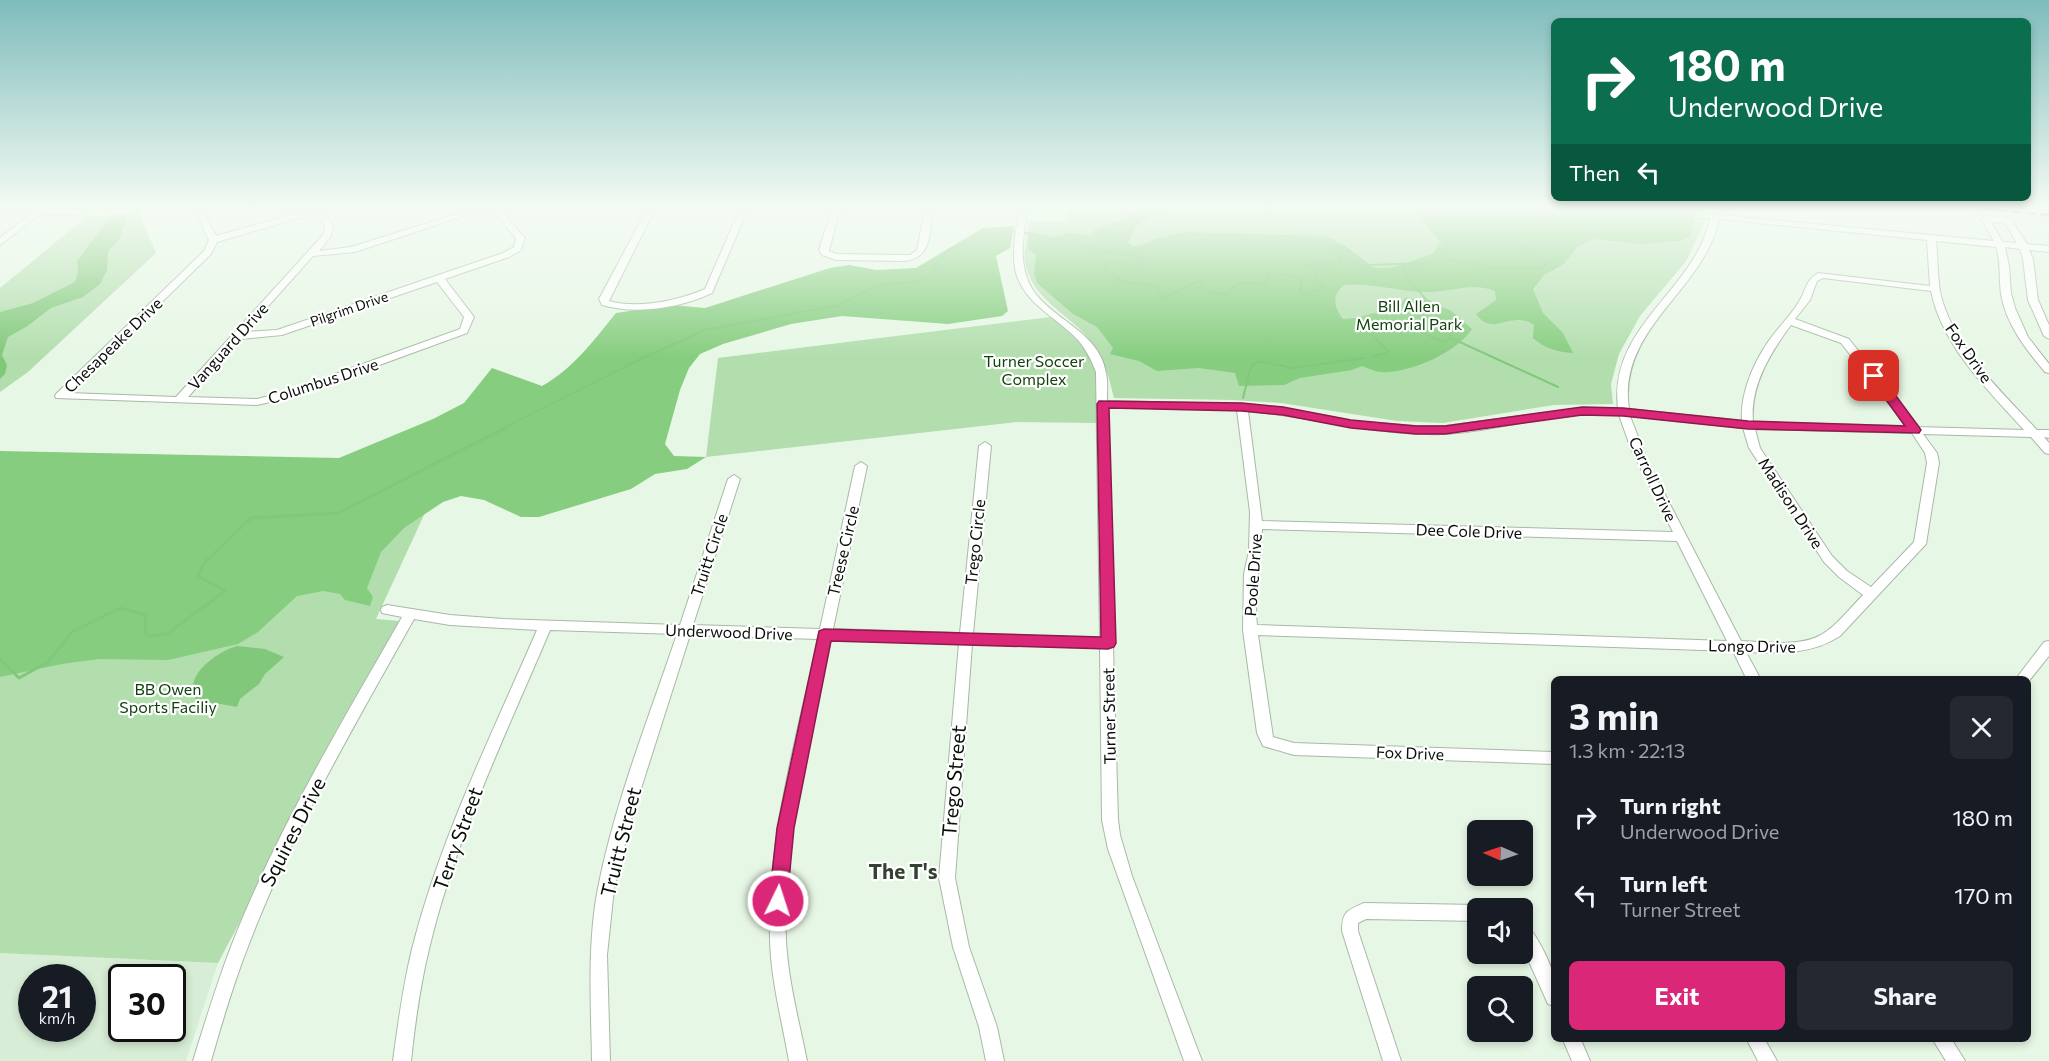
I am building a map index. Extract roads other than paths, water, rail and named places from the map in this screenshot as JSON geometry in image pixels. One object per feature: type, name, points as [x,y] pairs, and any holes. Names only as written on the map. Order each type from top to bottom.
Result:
[{"type":"street","name":"Chesapeake Drive","points":[[60,396],[201,259]]},
{"type":"street","name":"Vanguard Drive","points":[[180,399],[307,259]]},
{"type":"street","name":"Pilgrim Drive","points":[[238,336],[278,333],[496,259]]},
{"type":"street","points":[[625,259],[604,299],[605,303],[610,306],[655,304],[702,295],[709,291],[723,259]]},
{"type":"street","name":"Turner Street","points":[[1020,259],[1020,269],[1031,292],[1046,310],[1077,333],[1096,358],[1101,372],[1110,820],[1124,879],[1177,1012],[1193,1061]]},
{"type":"street","name":"Carroll Drive","points":[[1699,259],[1653,315],[1637,342],[1623,392],[1623,412],[1650,475],[1752,676]]},
{"type":"street","name":"Fox Drive","points":[[1933,259],[1935,289],[1943,316],[1963,350],[2049,450]]},
{"type":"street","points":[[2004,259],[2007,298],[2012,315],[2028,343],[2049,370]]},
{"type":"street","points":[[2027,259],[2035,307],[2049,336]]},
{"type":"street","name":"Madison Drive","points":[[1872,594],[1843,573],[1815,542],[1755,448],[1748,425],[1752,388],[1760,364],[1805,300],[1813,280],[1821,275],[1935,289]]},
{"type":"street","name":"Columbus Drive","points":[[60,396],[241,402],[273,399],[464,331],[469,316],[439,278]]},
{"type":"street","name":"Longo Drive","points":[[1250,630],[1791,648],[1822,641],[1835,632],[1920,544],[1933,463],[1931,453],[1915,430],[1845,341],[1791,321]]},
{"type":"street","points":[[1103,404],[1242,407],[1283,411],[1386,428],[1426,430],[1468,427],[1558,413],[1623,412],[1748,425],[2049,434]]},
{"type":"street","name":"Poole Drive","points":[[1242,407],[1257,525],[1250,574],[1250,630],[1264,733],[1268,742]]},
{"type":"street","name":"Trego Circle","points":[[966,638],[985,446]]},
{"type":"street","name":"Treese Circle","points":[[798,1061],[778,941],[779,880],[786,828],[824,635],[861,466]]},
{"type":"street","name":"Truitt Circle","points":[[684,630],[734,479]]},
{"type":"street","name":"Dee Cole Drive","points":[[1257,525],[1681,537]]},
{"type":"street","name":"Underwood Drive","points":[[387,610],[478,622],[545,626],[1108,643]]},
{"type":"street","name":"Squires Drive","points":[[202,1061],[236,958],[266,883],[298,815],[410,614]]},
{"type":"street","name":"Terry Street","points":[[402,1061],[418,960],[443,875],[477,786],[545,626]]},
{"type":"street","name":"Truitt Street","points":[[600,1061],[599,955],[606,889],[622,823],[684,630]]},
{"type":"street","name":"Trego Street","points":[[966,638],[947,878],[961,947],[988,1027],[995,1061]]},
{"type":"street","points":[[2025,676],[2049,646]]},
{"type":"street","name":"Fox Drive","points":[[1268,742],[1294,749],[1551,758]]},
{"type":"street","points":[[1392,1061],[1350,931],[1350,919],[1364,911],[1467,913]]},
{"type":"street","points":[[1533,949],[1551,991]]},
{"type":"street","points":[[1573,1042],[1581,1061]]},
{"type":"street","points":[[1757,1042],[1768,1061]]},
{"type":"street","points":[[1943,1042],[1956,1061]]},
{"type":"waterway","points":[[502,429],[639,360],[705,330],[839,305],[876,286],[918,281],[931,273],[942,259]]},
{"type":"waterway","points":[[1144,259],[1137,266],[1110,262],[1105,265],[1108,272],[1119,278],[1119,281],[1155,286],[1163,298],[1199,281],[1211,293],[1228,294],[1238,283],[1266,284],[1269,273],[1296,276],[1302,279],[1300,292],[1303,295],[1323,288],[1316,276],[1319,270],[1307,265],[1340,263],[1341,259]]},
{"type":"waterway","points":[[1360,259],[1368,265],[1428,263],[1438,259]]},
{"type":"waterway","points":[[1448,259],[1499,269],[1544,268],[1546,262],[1541,259]]},
{"type":"waterway","points":[[1402,265],[1410,283]]},
{"type":"waterway","points":[[1416,287],[1440,318],[1451,338]]},
{"type":"waterway","points":[[1373,356],[1389,352],[1372,335],[1376,330],[1419,331],[1443,342],[1451,338]]},
{"type":"waterway","points":[[1451,338],[1558,387]]},
{"type":"waterway","points":[[1243,398],[1251,366],[1259,361],[1292,368],[1365,358]]},
{"type":"waterway","points":[[0,659],[19,678],[48,662],[72,632],[120,608],[145,615],[146,636],[167,634],[225,591],[198,576],[204,563],[251,518],[338,513],[505,428]]},
{"type":"district","name":"The T's","points":[[903,872]]},
{"type":"park label","name":"Bill Allen Memorial Park","points":[[1409,315]]},
{"type":"park label","name":"Turner Soccer Complex","points":[[1034,370]]},
{"type":"park label","name":"BB Owen Sports Faciliy","points":[[168,698]]}]
